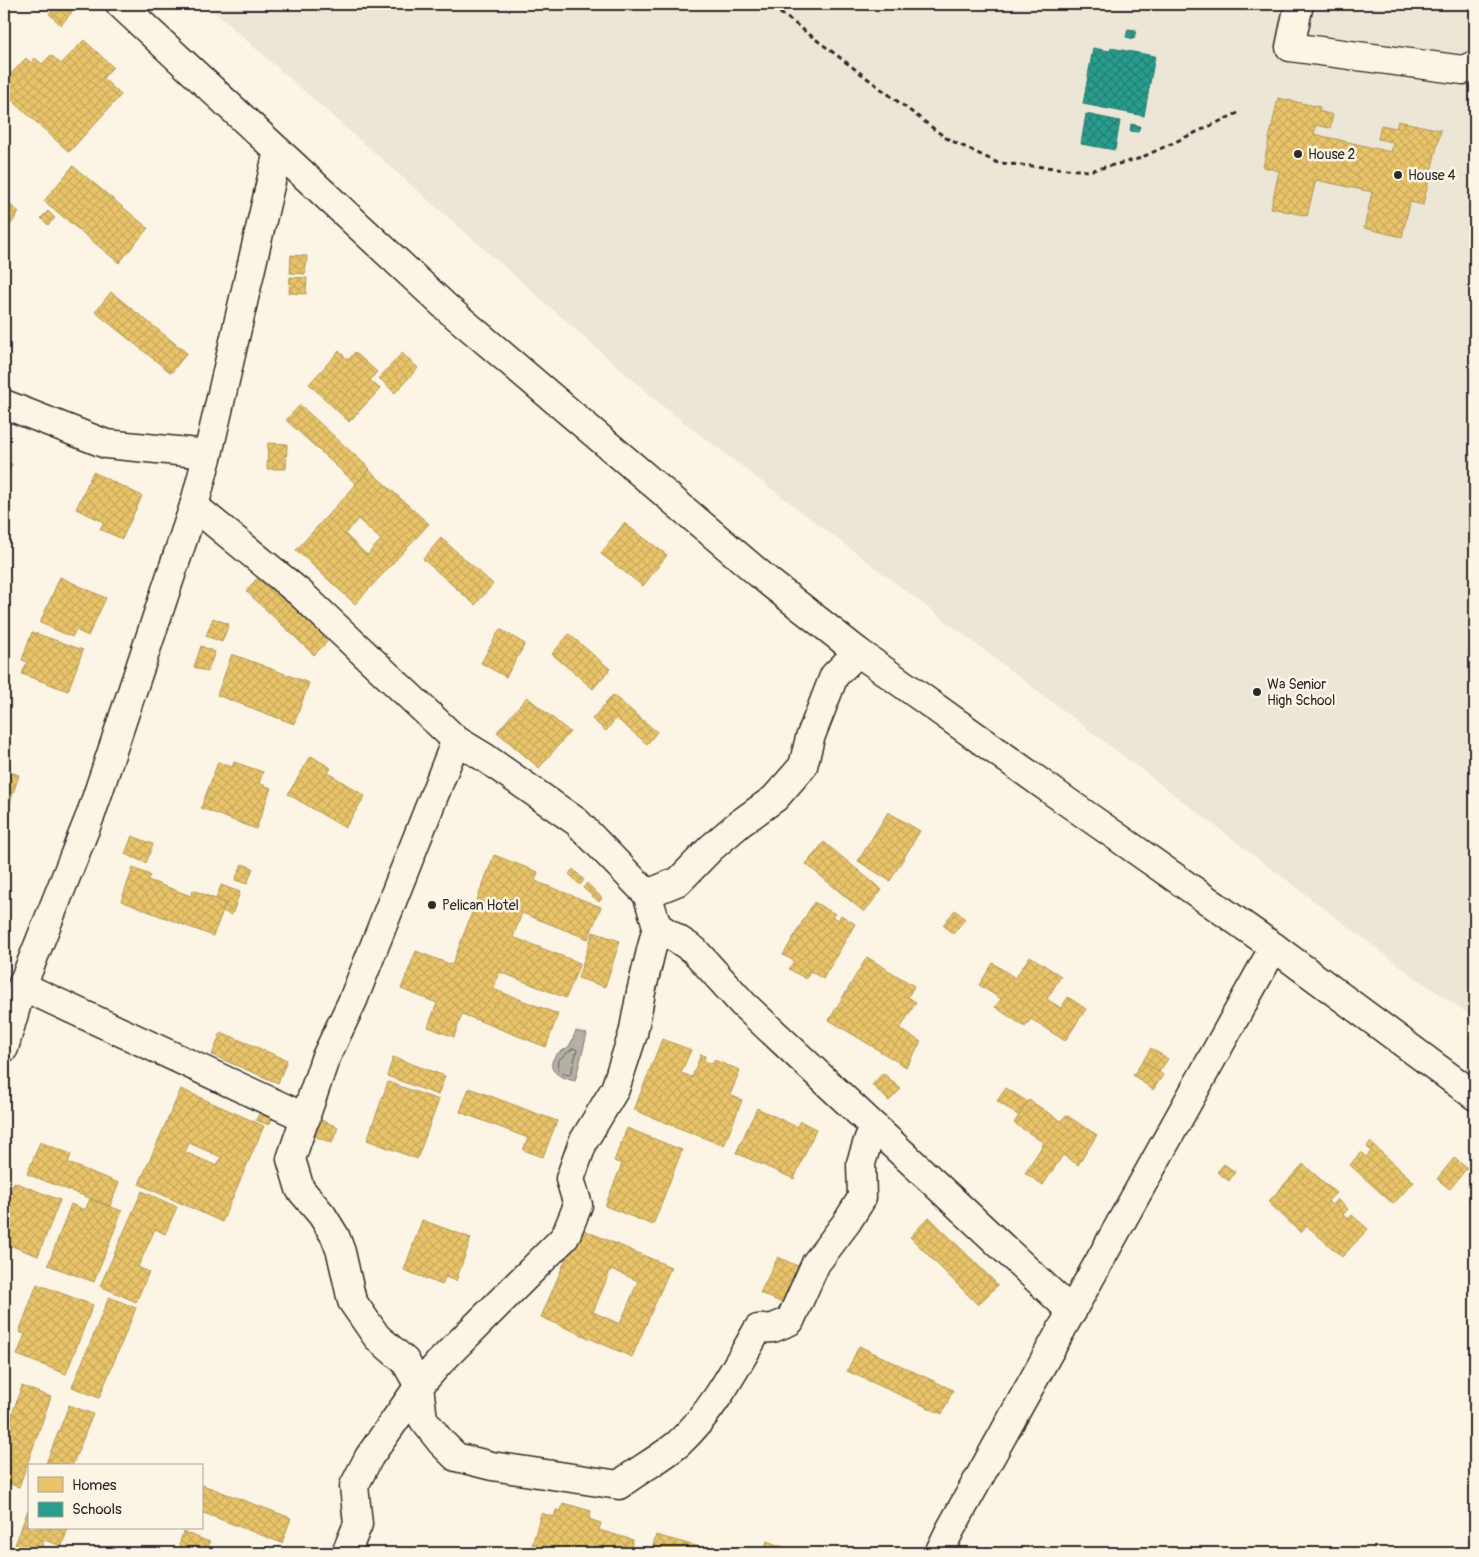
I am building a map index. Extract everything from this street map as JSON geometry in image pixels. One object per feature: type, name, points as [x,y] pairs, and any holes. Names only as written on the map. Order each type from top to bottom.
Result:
[{"type":"street","points":[[120,4],[447,308],[761,576],[858,652],[1274,947],[1475,1096]]},
{"type":"street","points":[[1299,4],[1290,47],[1463,70],[1475,65]]},
{"type":"street","points":[[4,1048],[22,986],[90,814],[194,506],[208,454],[278,151]]},
{"type":"street","points":[[4,404],[106,444],[208,454]]},
{"type":"street","points":[[194,506],[300,593],[456,740],[484,757],[577,822],[647,894],[657,926],[640,992],[633,1034],[621,1071],[614,1089],[583,1142],[570,1179],[578,1205],[565,1237],[439,1363],[419,1386],[369,1457],[354,1486],[358,1524],[346,1553]]},
{"type":"street","points":[[647,894],[679,881],[711,848],[739,824],[775,798],[798,772],[803,766],[810,738],[834,676],[858,652]]},
{"type":"street","points":[[456,740],[357,992],[325,1060],[291,1159],[300,1189],[322,1215],[335,1236],[341,1252],[352,1301],[377,1337],[405,1361],[419,1386],[423,1419],[456,1457],[492,1466],[619,1485],[678,1443],[706,1414],[758,1329],[773,1328],[790,1321],[816,1263],[847,1222],[862,1198],[861,1163],[869,1138],[877,1129]]},
{"type":"street","points":[[657,926],[694,950],[743,1004],[1072,1312]]},
{"type":"street","points":[[939,1553],[950,1530],[1274,947]]},
{"type":"street","points":[[22,986],[306,1118]]},
{"type":"path","points":[[764,4],[785,16],[946,138],[998,163],[1089,171],[1138,159],[1238,113]]},
{"type":"shaded area","name":"Wa Senior High School","points":[[205,4],[1475,4],[1475,1018],[1413,976],[665,408]]},
{"type":"water","points":[[576,1031],[587,1034],[575,1081],[560,1076],[553,1069],[552,1065],[556,1055],[569,1046]]},
{"type":"building: Homes","points":[[57,4],[61,4],[72,12],[61,25],[49,14]]},
{"type":"building: Homes","points":[[84,40],[113,67],[103,78],[121,95],[69,152],[4,93],[11,85],[6,79],[26,58],[31,63],[35,58],[42,64],[51,55],[61,64]]},
{"type":"building: Homes","points":[[1278,98],[1320,107],[1319,111],[1333,115],[1330,128],[1316,125],[1314,134],[1391,152],[1393,142],[1378,139],[1381,125],[1396,128],[1398,121],[1441,130],[1423,205],[1410,202],[1402,237],[1364,228],[1372,192],[1316,180],[1307,216],[1271,208],[1279,171],[1263,167]]},
{"type":"building: Homes","points":[[73,166],[148,228],[119,263],[44,201]]},
{"type":"building: Homes","points":[[10,205],[19,212],[7,230],[4,228],[4,214]]},
{"type":"building: Homes","points":[[48,211],[55,218],[48,225],[41,218]]},
{"type":"building: Homes","points":[[291,255],[307,256],[305,274],[290,273]]},
{"type":"building: Homes","points":[[290,277],[307,278],[306,294],[289,293]]},
{"type":"building: Homes","points":[[111,292],[187,353],[171,373],[95,312]]},
{"type":"building: Homes","points":[[339,351],[348,360],[355,352],[377,372],[370,380],[380,389],[349,422],[309,384]]},
{"type":"building: Homes","points":[[402,353],[418,368],[395,393],[379,378]]},
{"type":"building: Homes","points":[[300,405],[370,469],[356,484],[286,420]]},
{"type":"building: Homes","points":[[268,443],[287,444],[286,469],[267,469]]},
{"type":"building: Homes","points":[[4,460],[12,464],[4,481]]},
{"type":"building: Homes","points":[[369,470],[429,524],[355,604],[296,550]],"holes":[[[358,519],[381,540],[367,555],[345,534]]]},
{"type":"building: Homes","points":[[93,472],[142,496],[122,539],[100,529],[104,522],[76,509]]},
{"type":"building: Homes","points":[[624,523],[667,555],[643,586],[601,554]]},
{"type":"building: Homes","points":[[441,538],[493,584],[475,605],[423,559]]},
{"type":"building: Homes","points":[[260,575],[329,640],[314,655],[246,591]]},
{"type":"building: Homes","points":[[60,577],[106,598],[88,636],[76,630],[72,637],[40,623]]},
{"type":"building: Homes","points":[[213,618],[229,624],[222,642],[206,636]]},
{"type":"building: Homes","points":[[500,629],[525,644],[506,677],[481,663]]},
{"type":"building: Homes","points":[[32,632],[83,650],[68,691],[22,674],[27,662],[22,660]]},
{"type":"building: Homes","points":[[569,634],[610,669],[593,689],[552,654]]},
{"type":"building: Homes","points":[[201,646],[215,652],[207,672],[194,667]]},
{"type":"building: Homes","points":[[232,654],[309,683],[294,724],[217,695]]},
{"type":"building: Homes","points":[[613,695],[657,732],[647,744],[616,718],[606,731],[592,719]]},
{"type":"building: Homes","points":[[527,697],[570,732],[539,768],[497,732]]},
{"type":"building: Homes","points":[[311,756],[331,768],[328,773],[365,796],[345,828],[288,794]]},
{"type":"building: Homes","points":[[218,762],[232,767],[234,762],[263,772],[259,783],[271,788],[256,829],[201,808]]},
{"type":"building: Homes","points":[[4,770],[19,775],[9,806],[4,804]]},
{"type":"building: Homes","points":[[888,812],[920,831],[890,881],[858,861]]},
{"type":"building: Homes","points":[[132,836],[153,844],[146,863],[125,854]]},
{"type":"building: Homes","points":[[824,842],[882,890],[864,912],[806,864]]},
{"type":"building: Homes","points":[[494,855],[538,872],[535,881],[601,907],[588,939],[522,913],[513,937],[580,963],[566,998],[500,972],[493,989],[558,1014],[546,1047],[462,1014],[454,1037],[428,1027],[437,1003],[401,989],[416,951],[452,965]]},
{"type":"building: Homes","points":[[242,864],[253,868],[247,884],[235,880]]},
{"type":"building: Homes","points":[[133,868],[150,875],[148,880],[191,896],[193,890],[226,903],[213,936],[121,901]]},
{"type":"building: Homes","points":[[573,869],[584,880],[580,885],[569,874]]},
{"type":"building: Homes","points":[[587,883],[602,898],[599,902],[583,888]]},
{"type":"building: Homes","points":[[221,885],[240,892],[232,915],[222,911],[226,903],[216,899]]},
{"type":"building: Homes","points":[[814,902],[835,914],[832,917],[838,920],[841,915],[855,924],[823,979],[810,971],[806,979],[789,969],[794,961],[783,955]]},
{"type":"building: Homes","points":[[955,910],[965,919],[953,934],[943,925]]},
{"type":"building: Homes","points":[[593,932],[620,941],[605,987],[578,978]]},
{"type":"building: Homes","points":[[1030,956],[1061,976],[1047,999],[1061,1008],[1068,997],[1086,1009],[1065,1041],[1031,1019],[1025,1027],[995,1007],[1001,999],[979,985],[993,963],[1015,978]]},
{"type":"building: Homes","points":[[867,957],[914,986],[908,997],[916,1002],[900,1029],[921,1042],[906,1067],[829,1020]]},
{"type":"building: Homes","points":[[221,1032],[287,1060],[278,1083],[212,1055]]},
{"type":"building: Homes","points":[[662,1039],[691,1050],[681,1073],[692,1077],[701,1054],[705,1056],[704,1061],[713,1064],[714,1060],[740,1070],[730,1095],[742,1100],[724,1146],[634,1110]]},
{"type":"building: Homes","points":[[1151,1048],[1168,1059],[1159,1072],[1143,1061]]},
{"type":"building: Homes","points":[[393,1057],[445,1076],[438,1095],[387,1076]]},
{"type":"building: Homes","points":[[1143,1061],[1163,1075],[1153,1090],[1133,1075]]},
{"type":"building: Homes","points":[[883,1073],[901,1089],[889,1101],[872,1085]]},
{"type":"building: Homes","points":[[388,1082],[439,1100],[417,1159],[367,1140]]},
{"type":"building: Homes","points":[[469,1088],[557,1121],[543,1157],[523,1150],[528,1138],[460,1112]]},
{"type":"building: Homes","points":[[1006,1088],[1028,1102],[1019,1116],[997,1101]]},
{"type":"building: Homes","points":[[181,1089],[264,1126],[222,1222],[139,1184]],"holes":[[[189,1143],[221,1157],[217,1166],[185,1152]]]},
{"type":"building: Homes","points":[[1029,1100],[1061,1121],[1066,1115],[1097,1135],[1078,1165],[1063,1155],[1043,1185],[1025,1173],[1044,1143],[1014,1123]]},
{"type":"building: Homes","points":[[262,1108],[275,1113],[269,1125],[256,1120]]},
{"type":"building: Homes","points":[[757,1108],[797,1127],[800,1121],[816,1129],[794,1179],[736,1153]]},
{"type":"building: Homes","points":[[321,1120],[338,1127],[332,1143],[314,1136]]},
{"type":"building: Homes","points":[[627,1128],[682,1150],[653,1225],[605,1206],[622,1164],[614,1161]]},
{"type":"building: Homes","points":[[40,1142],[71,1154],[68,1163],[119,1183],[110,1206],[27,1174]]},
{"type":"building: Homes","points":[[1370,1142],[1414,1182],[1393,1204],[1350,1165],[1361,1152],[1366,1157],[1371,1151],[1367,1147]]},
{"type":"building: Homes","points":[[1454,1158],[1467,1168],[1450,1189],[1437,1179]]},
{"type":"building: Homes","points":[[1224,1164],[1235,1172],[1229,1181],[1217,1172]]},
{"type":"building: Homes","points":[[1303,1164],[1336,1193],[1328,1201],[1332,1205],[1337,1199],[1348,1209],[1343,1215],[1348,1219],[1352,1215],[1368,1229],[1342,1257],[1307,1226],[1301,1233],[1268,1202]]},
{"type":"building: Homes","points":[[14,1182],[60,1200],[38,1256],[4,1243],[4,1209]]},
{"type":"building: Homes","points":[[142,1191],[177,1207],[165,1234],[155,1229],[138,1267],[149,1272],[136,1302],[100,1286]]},
{"type":"building: Homes","points":[[90,1199],[122,1211],[94,1282],[48,1265],[71,1204],[85,1210]]},
{"type":"building: Homes","points":[[929,1217],[998,1285],[978,1305],[910,1237]]},
{"type":"building: Homes","points":[[422,1220],[471,1238],[456,1281],[445,1277],[442,1285],[404,1270]]},
{"type":"building: Homes","points":[[579,1228],[671,1267],[632,1357],[541,1317]],"holes":[[[611,1269],[638,1281],[620,1324],[593,1312]]]},
{"type":"building: Homes","points":[[778,1257],[806,1270],[789,1306],[760,1293]]},
{"type":"building: Homes","points":[[37,1284],[93,1305],[66,1374],[17,1355],[25,1334],[19,1332]]},
{"type":"building: Homes","points":[[109,1297],[136,1308],[99,1398],[72,1387]]},
{"type":"building: Homes","points":[[859,1346],[953,1390],[942,1414],[847,1371]]},
{"type":"building: Homes","points":[[22,1386],[51,1397],[19,1487],[4,1482],[4,1437]]},
{"type":"building: Homes","points":[[69,1405],[93,1414],[73,1464],[46,1464]]},
{"type":"building: Homes","points":[[203,1485],[291,1518],[282,1543],[202,1512]]},
{"type":"building: Homes","points":[[563,1503],[591,1511],[589,1519],[601,1523],[599,1530],[633,1540],[629,1553],[530,1553],[541,1513],[554,1517],[556,1510],[561,1511]]},
{"type":"building: Homes","points":[[28,1510],[28,1530],[67,1530],[62,1546],[44,1540],[40,1553],[12,1553]]},
{"type":"building: Homes","points":[[183,1532],[210,1542],[206,1553],[191,1553],[178,1549]]},
{"type":"building: Homes","points":[[656,1535],[721,1553],[651,1553]]},
{"type":"building: Homes","points":[[767,1541],[799,1553],[763,1553]]},
{"type":"building: Homes","points":[[237,1547],[254,1553],[234,1553]]},
{"type":"building: Schools","points":[[1128,29],[1136,30],[1134,39],[1126,37]]},
{"type":"building: Schools","points":[[1093,48],[1110,51],[1111,48],[1155,56],[1144,116],[1083,104]]},
{"type":"building: Schools","points":[[1086,114],[1120,121],[1115,150],[1081,144]]},
{"type":"building: Schools","points":[[1131,124],[1140,126],[1138,132],[1130,131]]},
{"type":"place","name":"House 2","points":[[1298,154]]},
{"type":"place","name":"House 4","points":[[1398,175]]},
{"type":"place","name":"Wa Senior High School","points":[[1257,692]]},
{"type":"place","name":"Pelican Hotel","points":[[432,905]]}]
